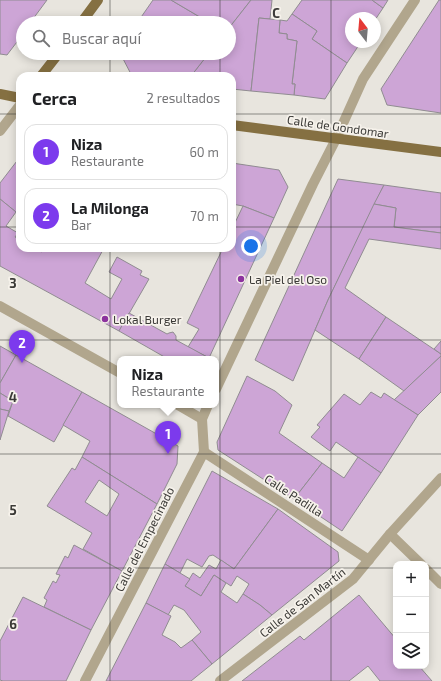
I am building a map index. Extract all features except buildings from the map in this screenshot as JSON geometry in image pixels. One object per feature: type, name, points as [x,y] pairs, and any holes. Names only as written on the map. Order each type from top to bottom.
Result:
[{"type":"main road","points":[[86,16],[98,0]]},
{"type":"main road","points":[[44,72],[54,60]]},
{"type":"main road","points":[[0,94],[16,97]]},
{"type":"main road","name":"Calle de Gondomar","points":[[236,126],[441,152]]},
{"type":"street","points":[[219,383],[313,184],[336,139],[363,79],[415,0]]},
{"type":"street","points":[[0,131],[16,110]]},
{"type":"street","points":[[0,306],[117,371]]},
{"type":"street","points":[[183,408],[202,419]]},
{"type":"street","points":[[204,452],[202,419],[207,408]]},
{"type":"street","name":"Calle Padilla","points":[[204,452],[369,560]]},
{"type":"street","name":"Calle del Empecinado","points":[[85,681],[204,452]]},
{"type":"street","name":"Calle de San Martín","points":[[220,681],[353,579],[390,534],[441,478]]},
{"type":"street","points":[[390,534],[418,561]]},
{"type":"street","points":[[429,572],[441,584]]},
{"type":"place","name":"La Piel del Oso","points":[[241,279]]},
{"type":"place","name":"Lokal Burger","points":[[105,319]]},
{"type":"place","name":"La Milonga","points":[[22,363]]},
{"type":"place","name":"Niza","points":[[168,454]]}]
